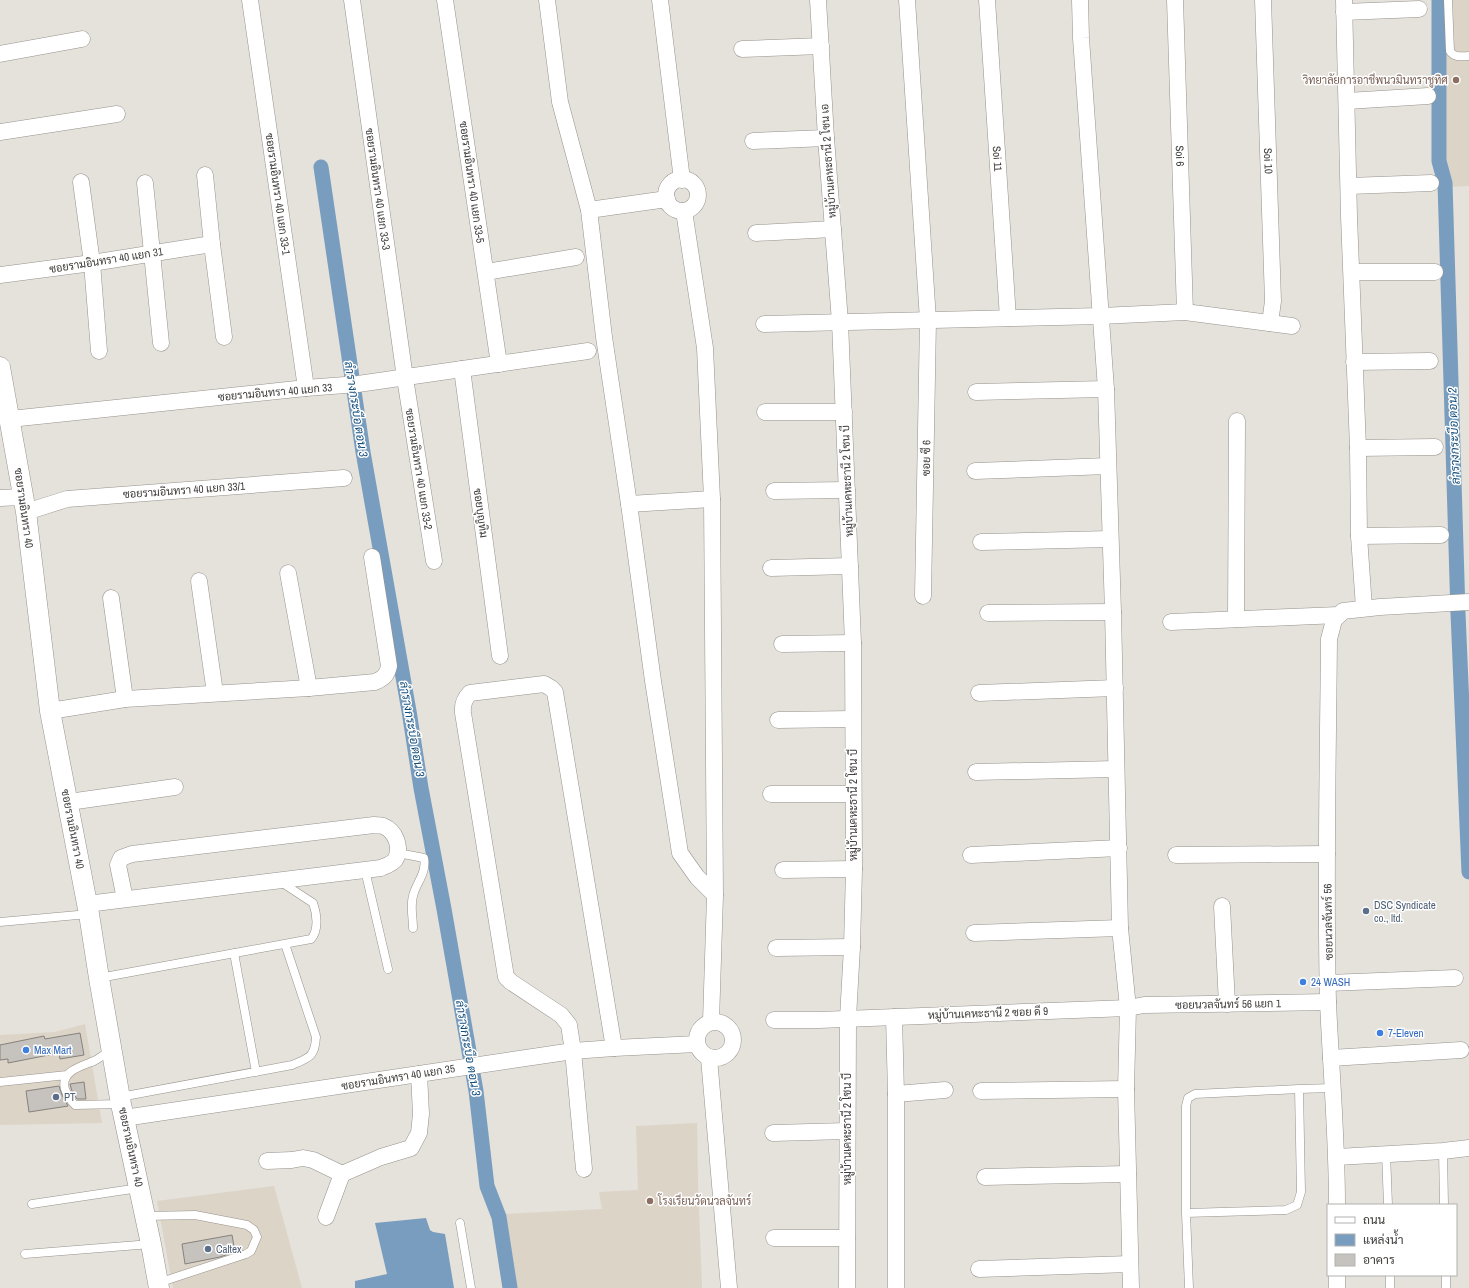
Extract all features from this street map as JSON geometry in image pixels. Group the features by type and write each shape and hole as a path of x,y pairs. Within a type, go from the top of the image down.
{"street":[{"name":"ซอยรามอินทรา 40 แยก 33-1","path":"250,0 306,388"},
{"name":"ซอยรามอินทรา 40 แยก 33-3","path":"352,0 404,378"},
{"name":"ซอยรามอินทรา 40 แยก 33-5","path":"445,0 499,364"},
{"path":"547,0 560,102 589,210 604,337 629,504 653,681 680,852 697,877 715,895"},
{"path":"660,0 682,180"},
{"name":"หมู่บ้านเคหะธานี 2 โซน เอ","path":"818,0 826,138 840,322"},
{"name":"ซอย ซี 6","path":"907,0 928,320 924,596"},
{"name":"Soi 11","path":"988,0 1008,318"},
{"path":"1080,0 1081,38 1106,389 1115,688 1120,928 1128,1008 1126,1089 1131,1288"},
{"name":"Soi 6","path":"1175,0 1185,312"},
{"name":"Soi 10","path":"1263,0 1273,301 1270,323"},
{"path":"1364,608 1359,536 1358,448 1349,216 1344,6 1420,9"},
{"path":"0,54 82,39"},
{"path":"742,49 821,46"},
{"path":"1347,100 1428,96"},
{"path":"0,132 117,114"},
{"path":"754,141 826,138"},
{"path":"205,175 224,337"},
{"path":"682,180 691,183 698,195 692,207 684,211 679,211 671,207 666,198 670,185 674,182 682,180"},
{"path":"81,182 92,263 99,351"},
{"path":"144,183 161,343"},
{"path":"1349,186 1431,183"},
{"path":"589,210 666,198"},
{"path":"684,211 705,348 712,499 715,895 711,1022"},
{"path":"756,233 833,229"},
{"name":"ซอยรามอินทรา 40 แยก 31","path":"0,275 92,263 212,244"},
{"path":"486,272 576,257"},
{"path":"1352,272 1435,272"},
{"path":"764,324 1101,316 1185,312 1292,326"},
{"name":"หมู่บ้านเคหะธานี 2 โซน บี","path":"840,322 853,643 852,719 854,868 848,1018 847,1288"},
{"name":"ซอยรามอินทรา 40 แยก 33","path":"10,419 306,388 354,385 588,351"},
{"path":"1354,362 1430,361"},
{"name":"ซอยรามอินทรา 40","path":"0,367 24,504 50,711 88,909 122,1106 151,1244 158,1285"},
{"name":"ซอยบุญทิม","path":"462,369 500,656"},
{"name":"ซอยรามอินทรา 40 แยก 33-2","path":"404,378 434,561"},
{"path":"976,392 1106,389"},
{"path":"765,412 844,412"},
{"path":"1236,619 1237,421"},
{"path":"1358,448 1435,447"},
{"path":"975,471 1108,466"},
{"name":"ซอยรามอินทรา 40 แยก 33/1","path":"0,498 24,504 67,499 344,478"},
{"path":"774,491 848,490"},
{"path":"629,504 712,499"},
{"path":"1359,536 1441,535"},
{"path":"981,542 1110,539"},
{"path":"50,711 125,699 309,688 375,682 385,676 389,666 372,557"},
{"path":"771,568 850,566"},
{"path":"288,573 309,688"},
{"path":"199,581 215,693"},
{"path":"112,598 125,699"},
{"path":"1171,622 1339,615 1343,611 1364,608 1462,602"},
{"path":"988,613 1113,612"},
{"name":"ซอยนวลจันทร์ 56","path":"1337,1204 1337,1157 1328,1002 1327,854 1329,639 1334,620 1339,615"},
{"path":"782,644 853,643"},
{"path":"584,1169 573,1051 569,1025 561,1014 511,982 506,977 462,706 466,697 470,693 544,684 552,688 555,692 614,1048"},
{"path":"978,693 1115,688"},
{"path":"778,720 852,719"},
{"path":"976,772 1116,769"},
{"path":"68,802 175,787"},
{"path":"771,794 853,794"},
{"path":"88,909 125,898 281,881 381,868 394,861 398,853 395,836 390,830 382,825 374,825 132,854 121,858 118,865 125,898"},
{"path":"971,855 1119,848"},
{"path":"1176,855 1327,854"},
{"path":"783,870 854,868"},
{"path":"1222,906 1227,1004"},
{"path":"974,933 1120,928"},
{"path":"776,948 852,947"},
{"path":"1328,983 1455,978"},
{"name":"ซอยนวลจันทร์ 56 แยก 1","path":"1128,1008 1144,1005 1328,1002"},
{"name":"หมู่บ้านเคหะธานี 2 ซอย ดี 9","path":"774,1020 1128,1008"},
{"path":"894,1017 896,1094 896,1288"},
{"path":"711,1022 724,1024 729,1028 732,1034 732,1048 728,1053 716,1059 703,1055 697,1044 698,1033 701,1028 711,1022"},
{"name":"ซอยรามอินทรา 40 แยก 35","path":"122,1106 419,1074 573,1051 697,1044"},
{"path":"1331,1058 1461,1050"},
{"path":"709,1058 729,1288"},
{"path":"326,1217 342,1174 381,1157 411,1148 419,1133 420,1126 421,1114 419,1074"},
{"path":"981,1091 1126,1089"},
{"path":"896,1094 945,1090"},
{"path":"773,1133 847,1131"},
{"path":"1337,1157 1386,1153 1443,1151 1469,1148"},
{"path":"267,1161 303,1158 313,1160 342,1174"},
{"path":"985,1177 1128,1174"},
{"path":"774,1238 847,1238"},
{"path":"980,1269 1130,1264"},
{"path":"1337,1276 1337,1288"}],"lane":[{"path":"1448,0 1450,51 1452,54 1457,56 1469,56"},
{"path":"398,853 424,858 426,866 413,894 413,928"},
{"path":"365,870 388,969"},
{"path":"99,978 311,939 315,935 316,926 313,903 281,881"},
{"path":"0,922 88,909"},
{"path":"67,1075 64,1085 71,1101 75,1105 122,1106 256,1072 292,1065 307,1059 316,1047 316,1037 285,944"},
{"path":"234,953 256,1072"},
{"path":"0,1082 67,1075 75,1069 112,1052"},
{"path":"1189,1288 1186,1213 1186,1106 1188,1098 1195,1094 1333,1088"},
{"path":"1186,1213 1286,1210 1297,1205 1301,1192 1299,1089"},
{"path":"1443,1151 1444,1204"},
{"path":"1386,1153 1388,1204"},
{"path":"32,1204 139,1188"},
{"path":"145,1216 195,1215 246,1225 254,1230 256,1237 251,1251 246,1254 158,1285"},
{"path":"460,1223 471,1288"},
{"path":"25,1254 151,1244"},
{"path":"1390,1276 1390,1288"},
{"path":"1446,1276 1446,1288"}],"shaded area":[{"name":"วิทยาลัยการอาชีพนวมินทราชูทิศ","path":"1440,0 1469,0 1469,186 1448,187 1445,161"},
{"path":"85,1024 102,1123 0,1125 0,1035 55,1032"},
{"name":"โรงเรียนวัดนวลจันทร์","path":"697,1123 702,1288 517,1288 504,1214 602,1209 599,1192 638,1190 636,1126"},
{"path":"274,1186 302,1288 173,1288 157,1201"}],"water":[{"path":"426,1218 430,1230 445,1234 454,1288 355,1288 355,1281 387,1274 375,1223"}],"building":[{"path":"80,1033 84,1055 60,1059 59,1053 8,1063 8,1059 0,1060 0,1045 44,1036 45,1039"},
{"path":"84,1082 86,1099 77,1099 70,1084"},
{"name":"PT","path":"59,1086 68,1106 29,1112 26,1091"},
{"name":"Caltex","path":"232,1235 235,1252 220,1257 185,1264 182,1244"}],"waterway":[{"name":"ลำรางกระบือ ตอน 2","path":"1439,0 1439,161 1445,183 1458,613 1469,872"},
{"name":"ลำรางกระบือ ตอน 3","path":"321,167 363,452 409,711 421,788 476,1091 487,1186 499,1217 510,1288"}],"place":[{"name":"วิทยาลัยการอาชีพนวมินทราชูทิศ","path":"1456,80"},
{"name":"DSC Syndicate co., ltd.","path":"1366,911"},
{"name":"24 WASH","path":"1303,982"},
{"name":"7-Eleven","path":"1380,1033"},
{"name":"Max Mart","path":"26,1050"},
{"name":"PT","path":"56,1097"},
{"name":"โรงเรียนวัดนวลจันทร์","path":"650,1201"},
{"name":"Caltex","path":"208,1249"}]}
